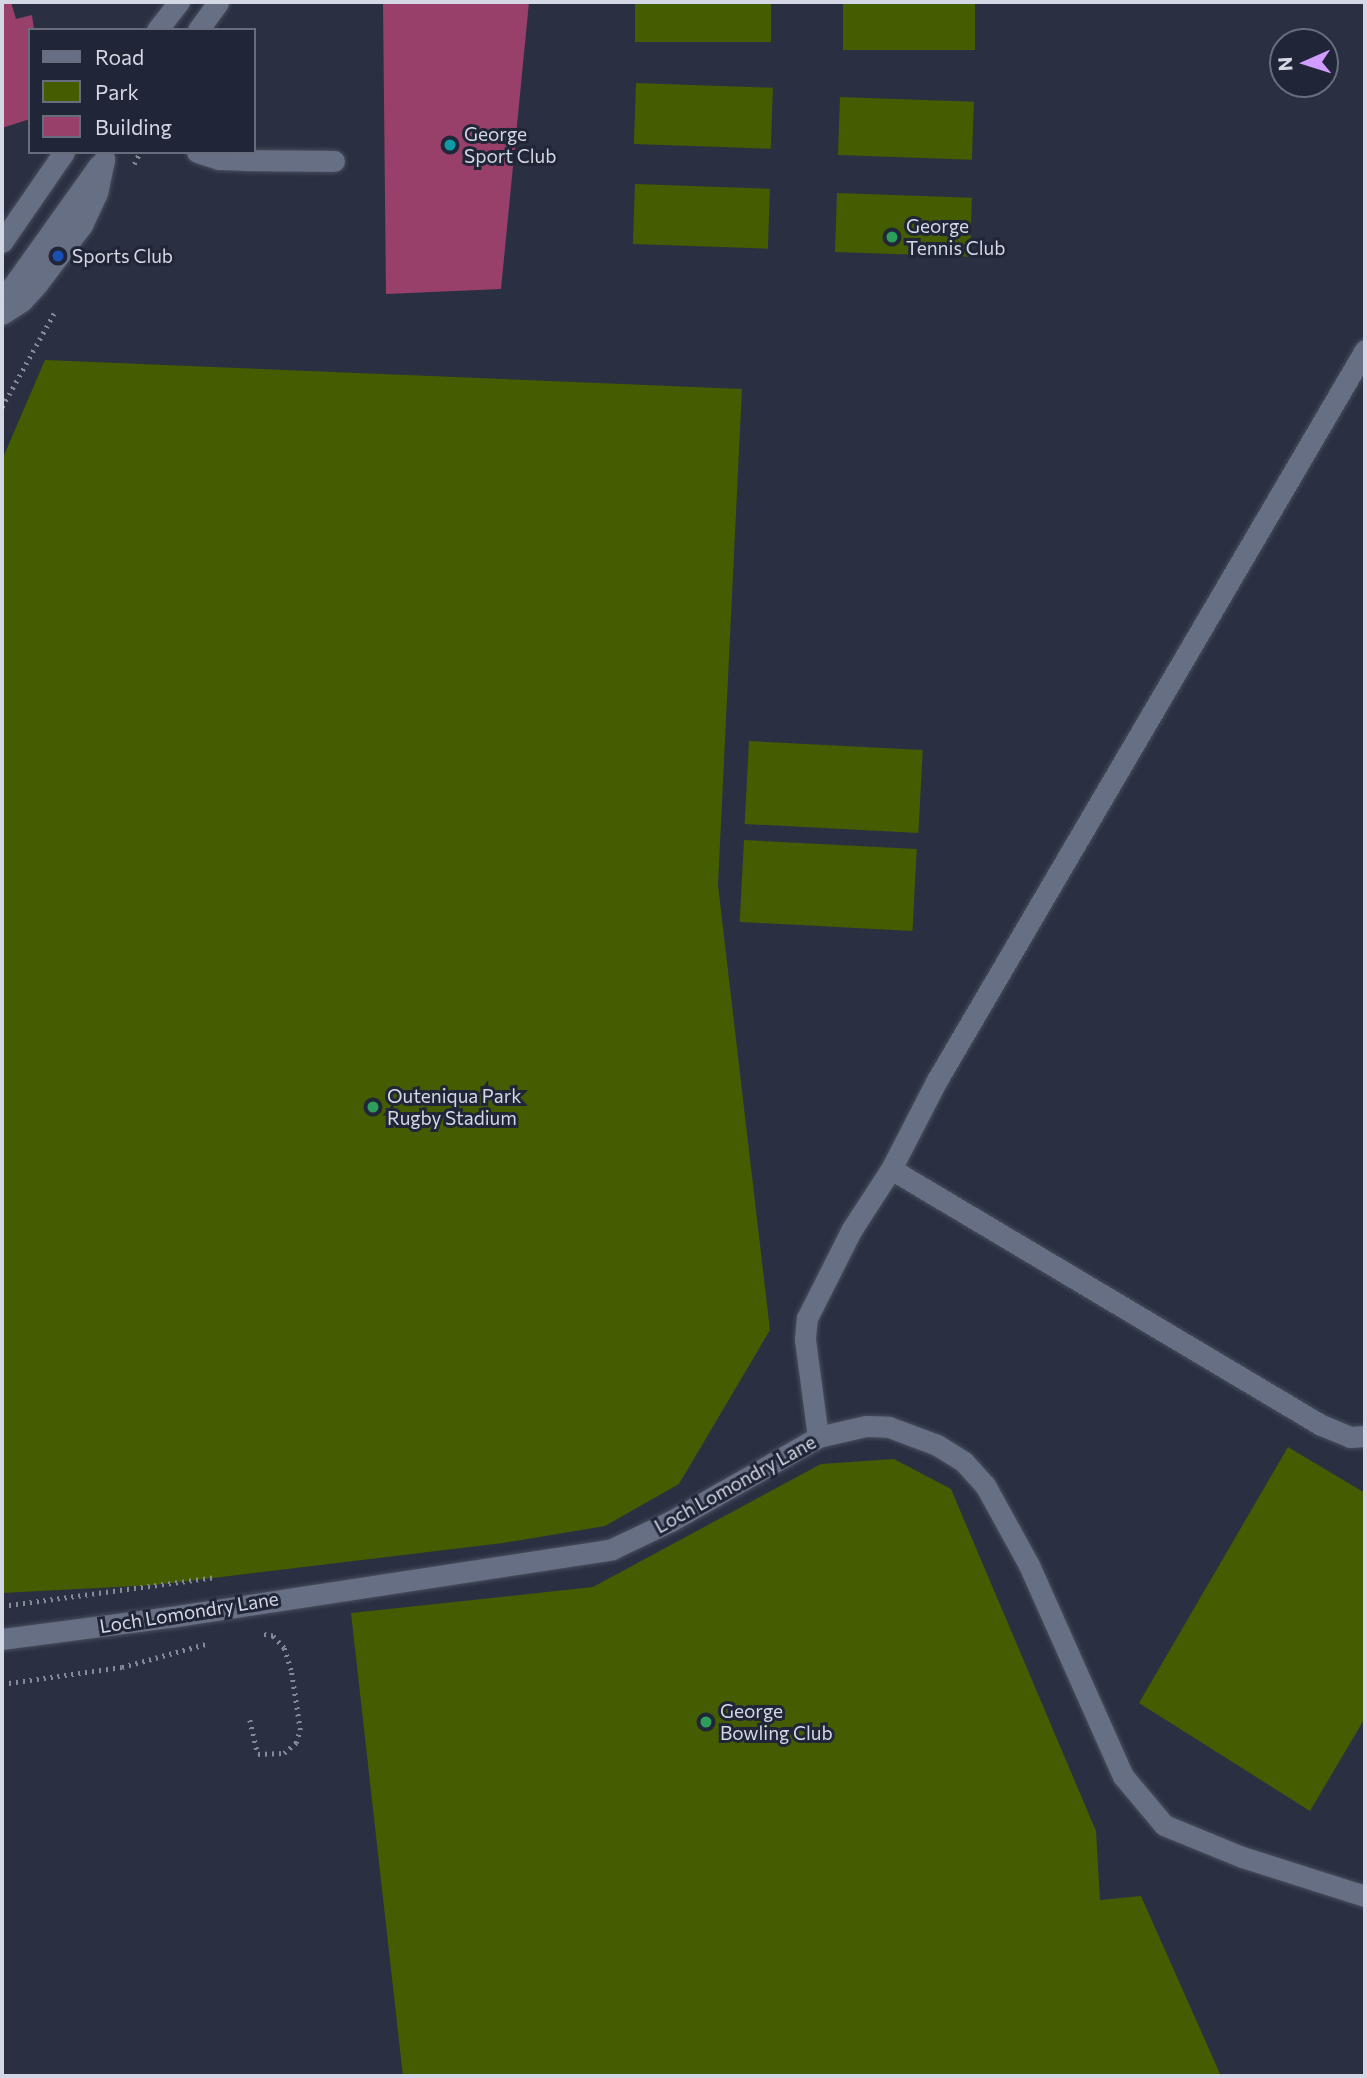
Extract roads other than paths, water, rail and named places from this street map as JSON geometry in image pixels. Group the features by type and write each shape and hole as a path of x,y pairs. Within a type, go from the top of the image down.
{"street":[{"path":"158,28 178,2"},
{"path":"199,28 218,2"},
{"path":"2,242 63,154"},
{"path":"203,154 219,159 334,161"},
{"path":"2,302 106,156"},
{"path":"2,314 12,309 30,292 82,225 97,193 106,156"},
{"path":"818,1437 806,1339 807,1318 852,1230 891,1169 937,1080 1365,350"},
{"path":"891,1169 1321,1425 1350,1437 1365,1436"},
{"name":"Loch Lomondry Lane","path":"2,1639 170,1617 612,1549 671,1521 818,1437 866,1426 889,1427 937,1445 964,1462 985,1485 1006,1519 1123,1776 1143,1804 1164,1825 1242,1857 1365,1896"}],"place":[{"name":"George Sport Club","path":"450,145"},
{"name":"George Tennis Club","path":"892,237"},
{"name":"Sports Club","path":"58,256"},
{"name":"Outeniqua Park Rugby Stadium","path":"373,1107"},
{"name":"George Bowling Club","path":"706,1722"}]}
